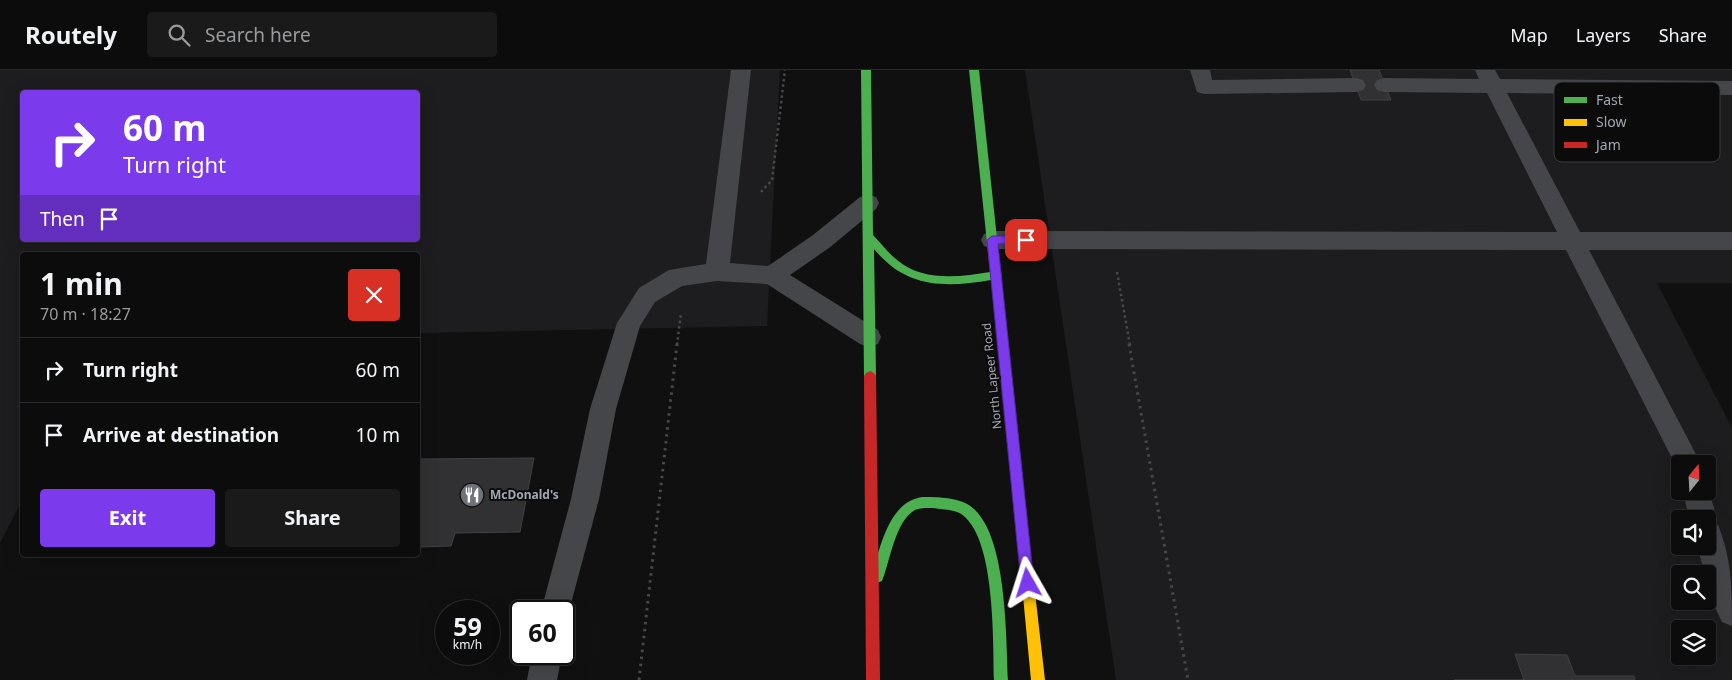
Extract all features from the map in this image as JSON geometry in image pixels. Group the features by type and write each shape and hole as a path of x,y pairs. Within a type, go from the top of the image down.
{"main road":[{"path":"866,70 872,680"},
{"name":"North Lapeer Road","path":"974,70 1038,680"},
{"path":"868,236 898,267 926,278 965,281 996,275"},
{"path":"872,591 899,520 909,507 924,502 942,503 973,515 992,556 1001,680"}],"lane":[{"path":"717,272 741,70"},
{"path":"1202,78 1356,86"},
{"path":"1384,85 1489,78 1586,82"},
{"path":"1489,78 1683,455"},
{"path":"771,275 813,250 868,203"},
{"path":"992,240 1732,241"},
{"path":"558,600 585,499 602,410 629,323 647,295 677,277 717,272 771,275 869,337"},
{"path":"1714,555 1726,600 1732,612"},
{"path":"542,680 545,665"}],"path":[{"path":"1112,241 1188,680"},
{"path":"639,680 680,316"}],"shaded area":[{"path":"0,70 780,70 767,326 420,333 420,252 20,252 20,504 0,543"},
{"path":"1025,70 1732,70 1732,283 1657,283 1732,428 1732,680 1116,680"}],"building":[{"path":"1350,70 1379,70 1391,100 1361,100"},
{"name":"McDonald's","path":"534,458 520,532 455,533 451,546 420,547 420,459"},
{"path":"1515,654 1567,655 1575,676 1634,676 1635,680 1524,680"}],"traffic: fast":[{"path":"866,70 870,376"},
{"path":"974,70 1027,575"},
{"path":"868,236 894,264 909,273 921,277 958,280 996,275"},
{"path":"877,577 894,528 899,518 911,506 922,503 943,504 958,507 970,513 980,526 987,544 992,567 998,617 1001,680"}],"traffic: slow":[{"path":"1027,575 1038,680"}],"traffic: jam":[{"path":"870,376 873,680"}],"place":[{"name":"McDonald's","path":"472,495"}],"route":[{"path":"1026,240 992,240 1028,583"}]}
